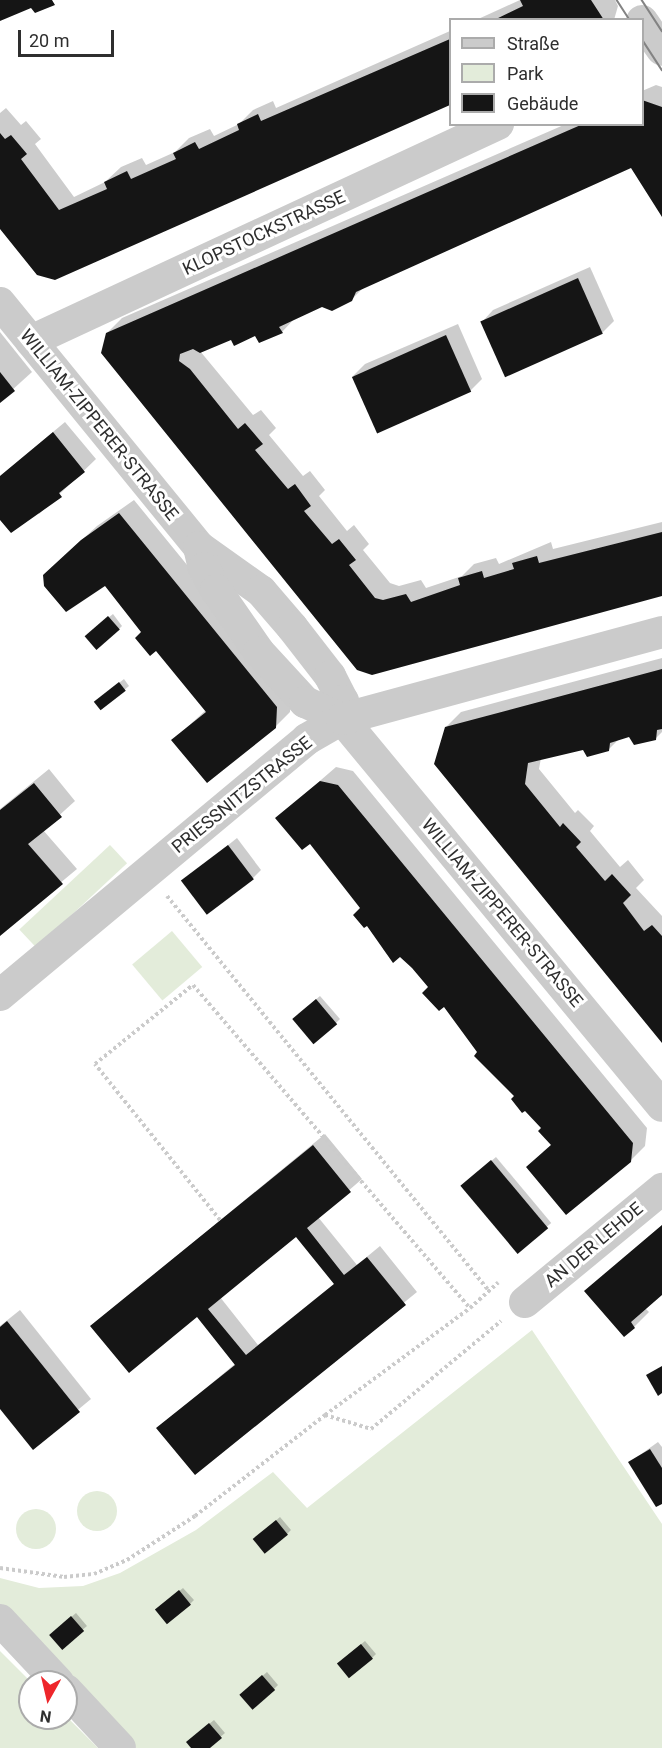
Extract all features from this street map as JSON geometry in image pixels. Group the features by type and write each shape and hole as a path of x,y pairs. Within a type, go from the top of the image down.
{"street":[{"path":"644,15 655,52"},
{"name":"KLOPSTOCKSTRASSE","path":"31,342 494,126"},
{"name":"WILLIAM-ZIPPERER-STRASSE","path":"0,303 199,547 222,560 261,591 292,627 330,676 343,701 342,719"},
{"name":"WILLIAM-ZIPPERER-STRASSE","path":"199,547 208,575 259,652 305,702 342,719 662,1106"},
{"name":"PRIESSNITZSTRASSE","path":"0,994 307,739 342,719 662,632"},
{"name":"AN DER LEHDE","path":"525,1302 662,1189"},
{"path":"0,1620 47,1670"},
{"path":"78,1703 120,1748"}],"path":[{"path":"148,873 489,1291"},
{"path":"220,1220 95,1064 193,985 470,1308"},
{"path":"0,1568 64,1577 94,1574 127,1560 195,1516 325,1415 470,1308 504,1278"},
{"path":"325,1415 371,1429 525,1302"}],"green space":[{"path":"110,845 127,863 36,948 19,930"},
{"path":"172,931 202,967 162,1000 132,964"},
{"path":"532,1330 662,1524 662,1748 136,1748 78,1689 78,1670 60,1670 0,1609 0,1578 39,1588 83,1586 120,1573 196,1530 273,1472 307,1508"},
{"path":"97,1491 111,1497 117,1511 111,1525 97,1531 83,1525 77,1511 83,1497"},
{"path":"36,1509 50,1515 56,1529 50,1543 36,1549 22,1543 16,1529 22,1515"},
{"path":"0,1651 19,1670 18,1730 78,1730 78,1728 98,1748 0,1748"}],"building":[{"path":"0,0 52,0 55,5 35,13 31,8 0,21"},
{"path":"520,0 591,0 603,18 498,18 523,6"},
{"path":"449,39 449,105 55,280 37,275 0,229 0,133 5,139 11,135 27,154 21,159 59,210 107,189 104,182 127,171 131,179 176,159 173,153 195,142 199,149 239,130 237,124 258,114 261,121"},
{"path":"644,101 662,107 662,217 631,168 356,292 352,301 332,311 322,307 279,327 283,333 259,343 255,336 234,346 231,340 200,353 193,349 180,354 179,361 190,369 238,429 245,423 263,444 255,450 288,489 295,484 311,506 304,511 332,544 339,539 356,560 349,565 375,598 383,600 406,594 411,602 460,585 458,578 482,571 484,578 514,569 512,563 537,556 539,563 662,532 662,596 372,675 357,670 101,353 106,333 578,126 644,126"},
{"path":"578,278 603,334 505,377 480,322"},
{"path":"446,335 471,392 377,434 352,377"},
{"path":"0,372 15,391 0,403"},
{"path":"53,432 85,472 59,493 62,497 11,533 0,520 0,476"},
{"path":"119,513 277,707 276,728 207,783 171,740 206,712 156,651 150,656 135,638 141,632 105,586 66,612 44,586 43,575 81,540"},
{"path":"108,616 120,630 96,650 85,636"},
{"path":"662,669 662,729 657,730 656,740 634,745 629,737 610,743 609,751 587,757 583,750 528,763 525,784 560,827 563,823 581,842 576,847 605,881 612,874 631,895 623,903 644,931 652,925 662,936 662,1043 434,764 445,727"},
{"path":"119,682 126,691 101,710 94,702"},
{"path":"320,781 338,785 633,1143 631,1162 566,1215 526,1167 551,1145 538,1131 541,1128 525,1111 522,1113 511,1099 514,1096 474,1056 477,1052 444,1007 439,1011 422,993 428,987 412,968 400,957 393,963 367,926 364,928 353,915 360,908 310,844 302,850 275,818"},
{"path":"34,783 62,817 28,844 63,884 0,936 0,810"},
{"path":"228,845 254,879 207,915 181,881"},
{"path":"316,999 337,1024 313,1044 292,1019"},
{"path":"313,1145 351,1192 307,1228 344,1275 367,1257 406,1305 195,1475 156,1428 235,1365 197,1317 129,1373 90,1326","holes":["296,1237 334,1284 246,1355 208,1309"]},
{"path":"491,1160 548,1228 518,1254 460,1186"},
{"path":"662,1225 662,1295 631,1322 635,1328 624,1337 584,1291"},
{"path":"7,1321 80,1412 33,1450 0,1409 0,1327"},
{"path":"662,1366 662,1393 658,1396 646,1375"},
{"path":"650,1449 662,1468 662,1504 656,1507 628,1462"},
{"path":"276,1520 288,1535 265,1554 253,1539"},
{"path":"179,1590 191,1605 167,1624 155,1610"},
{"path":"71,1616 84,1631 62,1650 49,1635"},
{"path":"361,1644 373,1659 349,1678 337,1664"},
{"path":"262,1675 275,1690 252,1710 239,1695"},
{"path":"209,1723 222,1738 210,1748 191,1748 186,1742"}],"tram line":[{"path":"617,0 629,18"},
{"path":"642,0 662,31"},
{"path":"644,42 662,70"}]}
